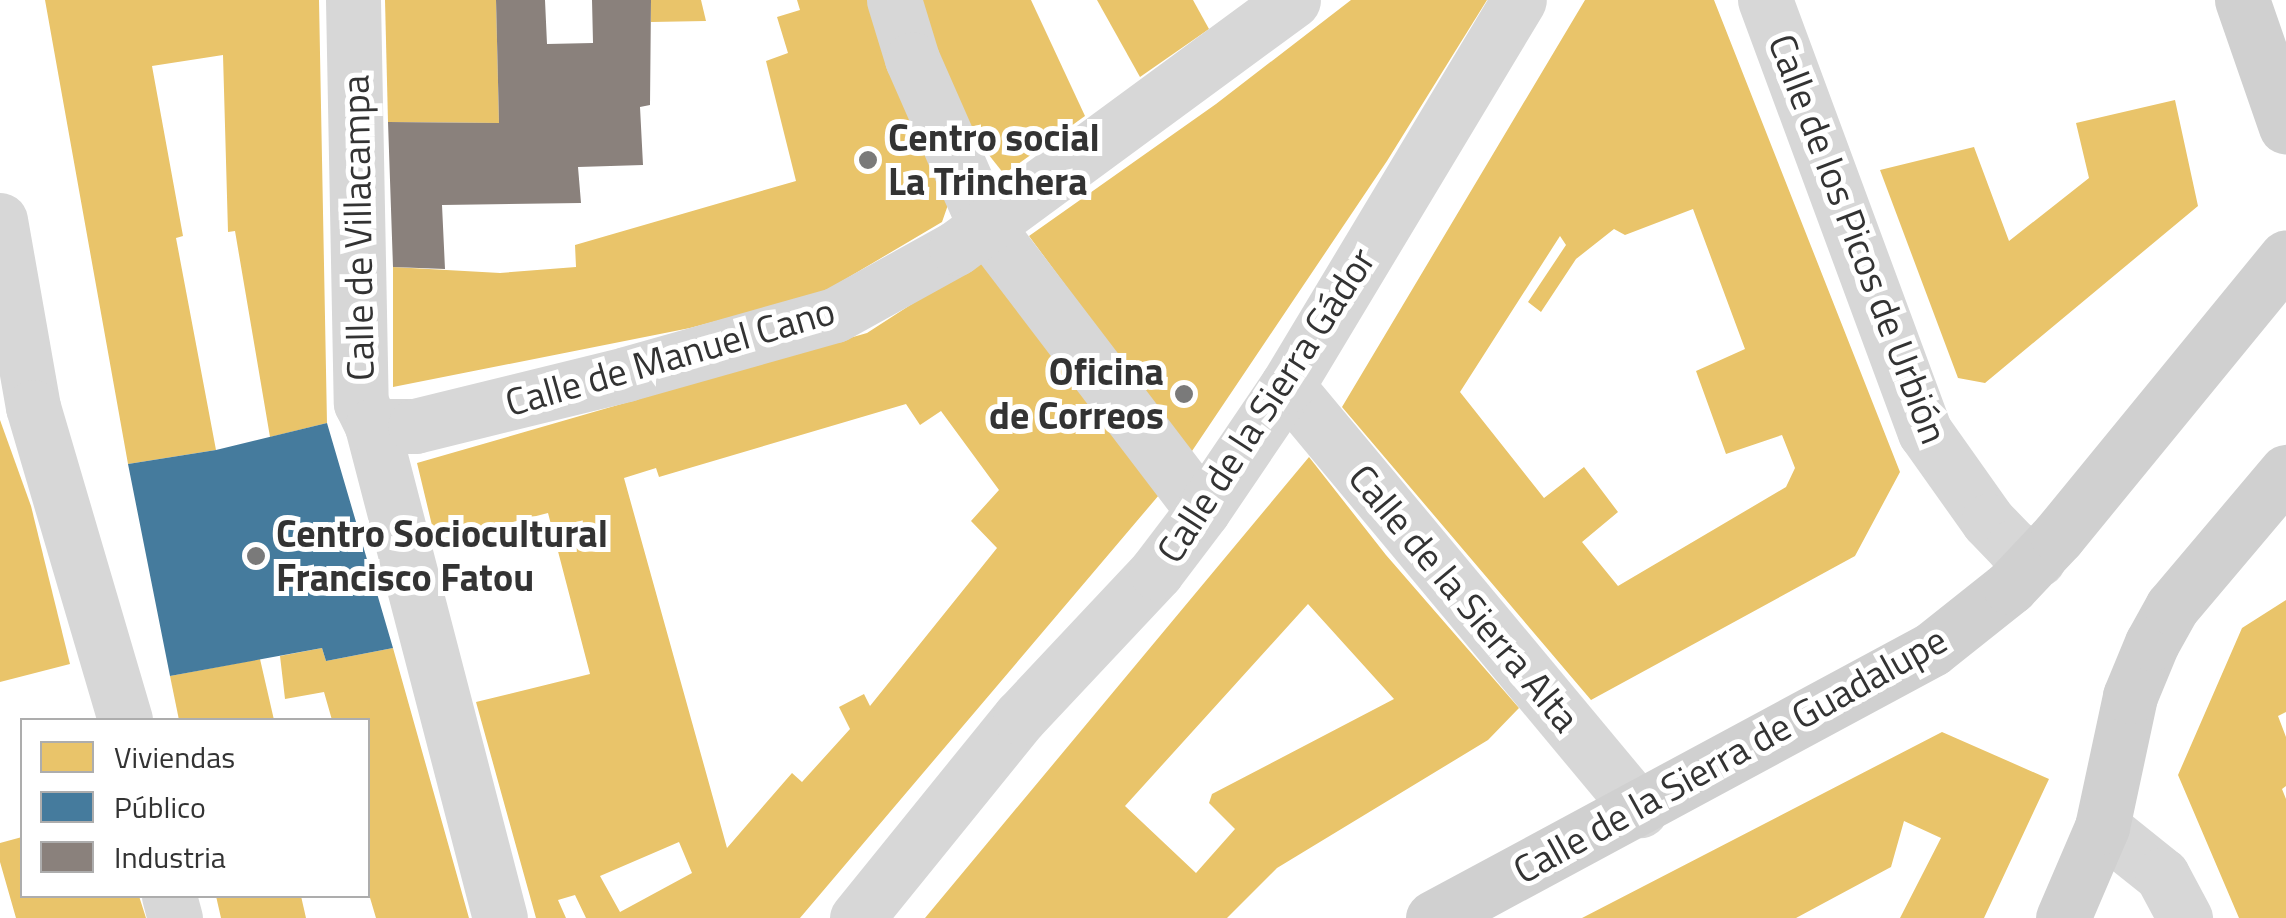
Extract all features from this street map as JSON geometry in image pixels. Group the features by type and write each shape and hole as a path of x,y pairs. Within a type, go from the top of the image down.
{"street":[{"name":"Calle de Villacampa","path":"353,0 361,404 372,426 500,918"},
{"path":"894,0 912,59 984,223 1203,510"},
{"name":"Calle de Manuel Cano","path":"372,426 415,426 626,374 835,315 956,248 984,223 1293,0"},
{"name":"Calle de la Sierra Gádor","path":"857,918 1020,718 1156,572 1203,510 1287,386 1520,0"},
{"name":"Calle de los Picos de Urbión","path":"1765,0 1925,432 1988,521 2013,547 2038,559"},
{"path":"2242,0 2286,128"},
{"path":"0,220 32,407 125,718"},
{"name":"Calle de la Sierra de Guadalupe","path":"1433,918 1932,650 2038,559 2286,256"},
{"name":"Calle de la Sierra Alta","path":"1287,386 1640,810"},
{"path":"2062,918 2102,827 2130,696 2152,643 2172,607 2286,472"},
{"path":"2102,827 2162,875 2185,918"}],"building: Viviendas":[{"path":"45,0 319,0 327,423 270,437 235,231 228,232 223,55 152,66 183,236 176,238 216,450 128,464"},
{"path":"385,0 496,0 499,123 388,122"},
{"path":"651,0 701,0 706,21 651,22"},
{"path":"797,0 879,0 949,202 942,222 822,293 690,328 393,387 393,267 500,273 576,267 575,245 796,181 766,61 788,53 777,17 800,10"},
{"path":"910,0 1031,0 1085,116 1004,174 973,135"},
{"path":"1097,0 1193,0 1209,29 1140,77"},
{"path":"1351,0 1487,0 1387,161 1190,454 1029,236 1216,104"},
{"path":"1585,0 1714,0 1900,472 1855,556 1591,700 1342,407","holes":["1693,209 1745,349 1696,371 1726,454 1782,435 1795,468 1786,487 1618,586 1582,542 1618,512 1584,467 1544,498 1460,392 1560,236 1566,245 1528,302 1541,312 1576,259 1614,229 1625,235"]},
{"path":"2175,100 2198,206 1985,383 1958,378 1880,170 1974,147 2009,241 2089,178 2076,123"},
{"path":"983,258 1159,495 800,918 586,918 575,895 558,900 566,918 536,918 476,702 590,674 548,513 436,542 417,463 867,333","holes":["906,404 920,425 941,411 999,490 971,521 997,548 870,706 864,694 839,707 850,729 802,782 792,773 727,848 624,478 656,468 659,477","679,842 692,873 620,912 600,876"]},
{"path":"0,420 31,506 70,664 0,682"},
{"path":"1309,457 1386,555 1519,708 1488,740 1277,868 1227,918 925,918","holes":["1308,604 1394,699 1212,794 1209,803 1235,829 1196,873 1125,806"]},
{"path":"2286,600 2286,712 2278,716 2286,737 2286,786 2282,789 2286,799 2286,918 2239,918 2178,775 2242,628"},
{"path":"322,648 326,661 393,648 469,918 376,918 370,898 370,718 331,718 324,692 285,699 280,656"},
{"path":"260,659 274,718 179,718 170,676"},
{"path":"1942,732 2049,779 1984,918 1900,918 1941,838 1904,821 1891,867 1796,918 1582,918"},
{"path":"20,838 20,898 140,898 146,918 16,918 0,862 0,843"},
{"path":"216,898 301,898 306,918 221,918"}],"building: Público":[{"name":"Centro Sociocultural Francisco Fatou","path":"327,423 393,648 326,661 322,648 170,676 128,464 216,450"}],"building: Industria":[{"path":"496,0 545,0 547,44 593,43 592,0 651,0 650,105 640,107 643,165 578,167 581,203 442,205 445,269 393,267 388,122 499,123"}],"place":[{"name":"Centro social La Trinchera","path":"868,160"},
{"name":"Oficina de Correos","path":"1184,394"},
{"name":"Centro Sociocultural Francisco Fatou","path":"256,556"}]}
